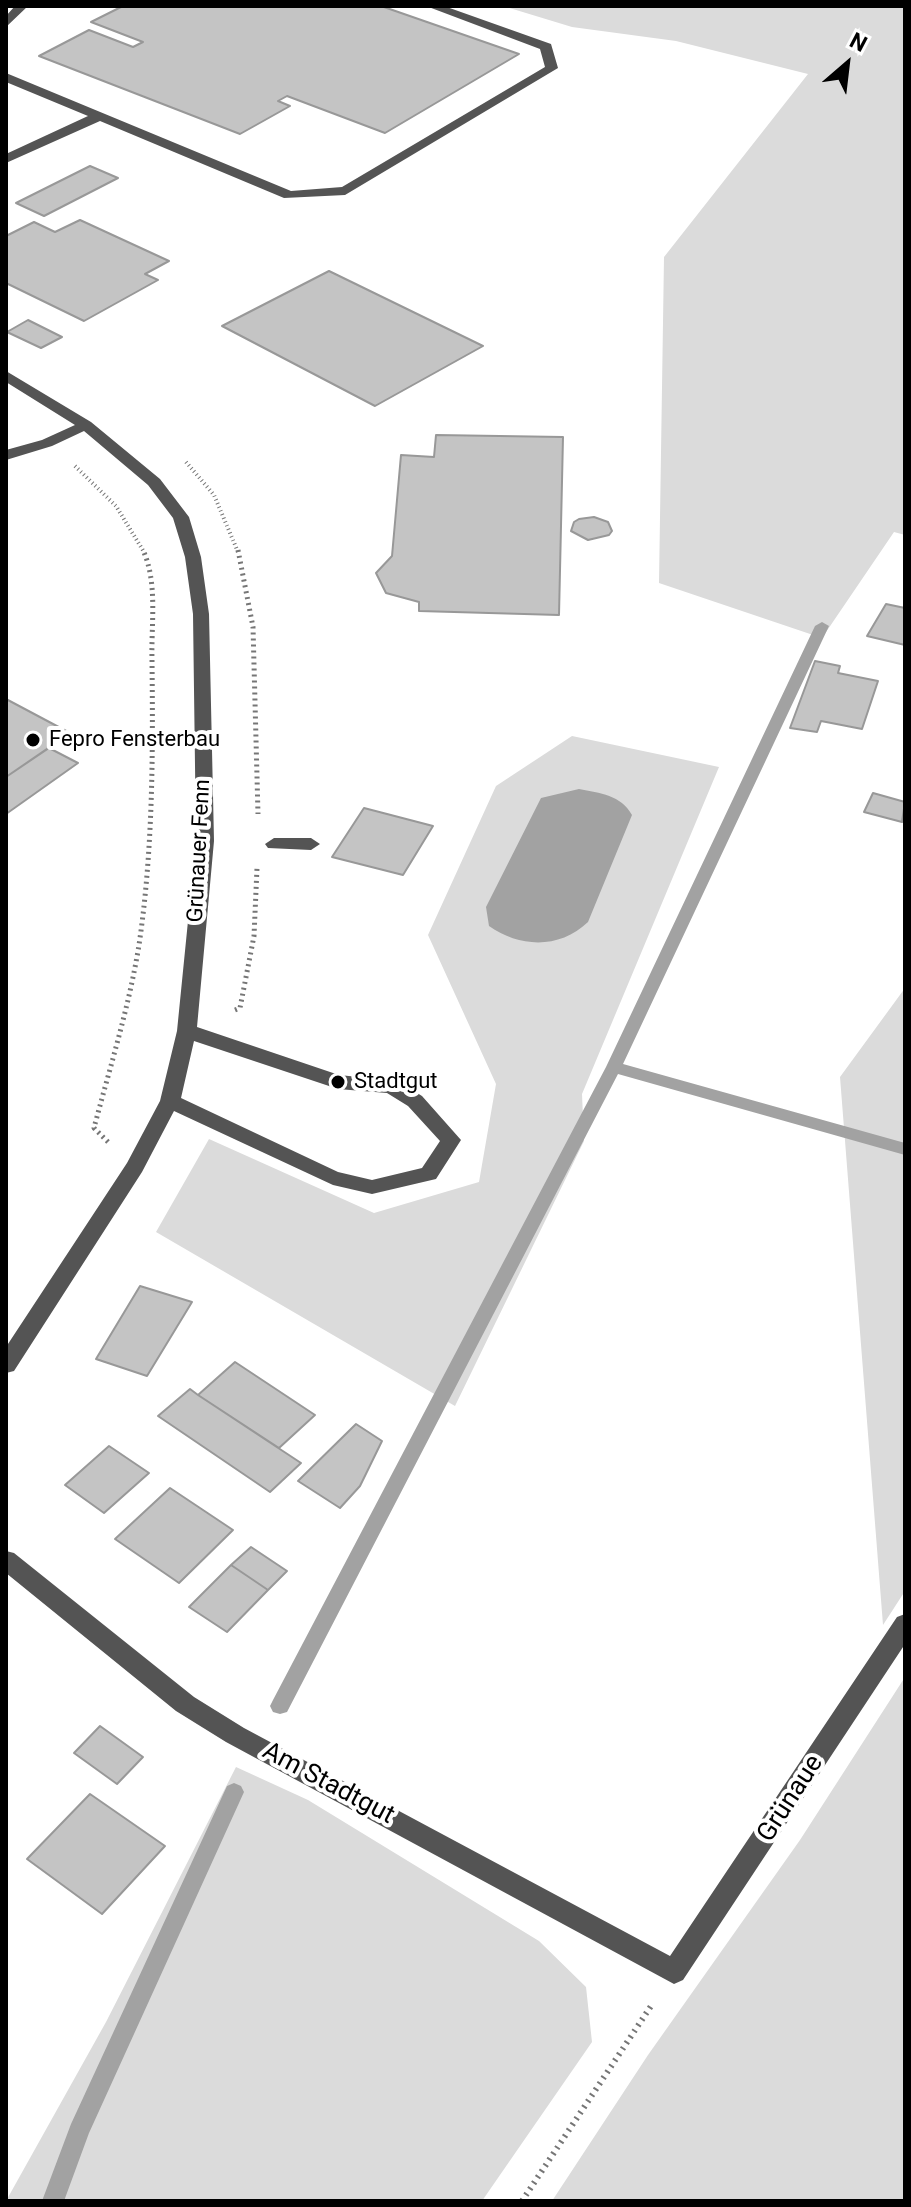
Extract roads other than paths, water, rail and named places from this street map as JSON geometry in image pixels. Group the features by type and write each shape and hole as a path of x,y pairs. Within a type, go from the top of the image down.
{"street":[{"path":"6,23 22,6"},
{"path":"6,77 289,195 345,191 552,68 546,47 432,6"},
{"path":"6,159 97,117"},
{"name":"Grünauer Fenn","path":"6,376 86,425 154,482 181,517 193,557 201,614 205,841 187,1031 170,1101 135,1167 6,1365"},
{"path":"6,455 47,443 86,425"},
{"path":"274,844 311,844"},
{"path":"170,1101 333,1178 372,1187 429,1174 451,1140 415,1101 391,1086 338,1082 187,1031"},
{"name":"Am Stadtgut","path":"6,1560 185,1704 223,1728 674,1972"},
{"name":"Grünaue","path":"674,1972 905,1624"}],"waterway":[{"path":"614,1067 822,626"},
{"path":"280,1706 614,1067"},
{"path":"614,1067 905,1149"},
{"path":"53,2201 79,2131 234,1792"}],"place":[{"name":"Fepro Fensterbau","path":"33,740"},
{"name":"Stadtgut","path":"338,1082"}]}
